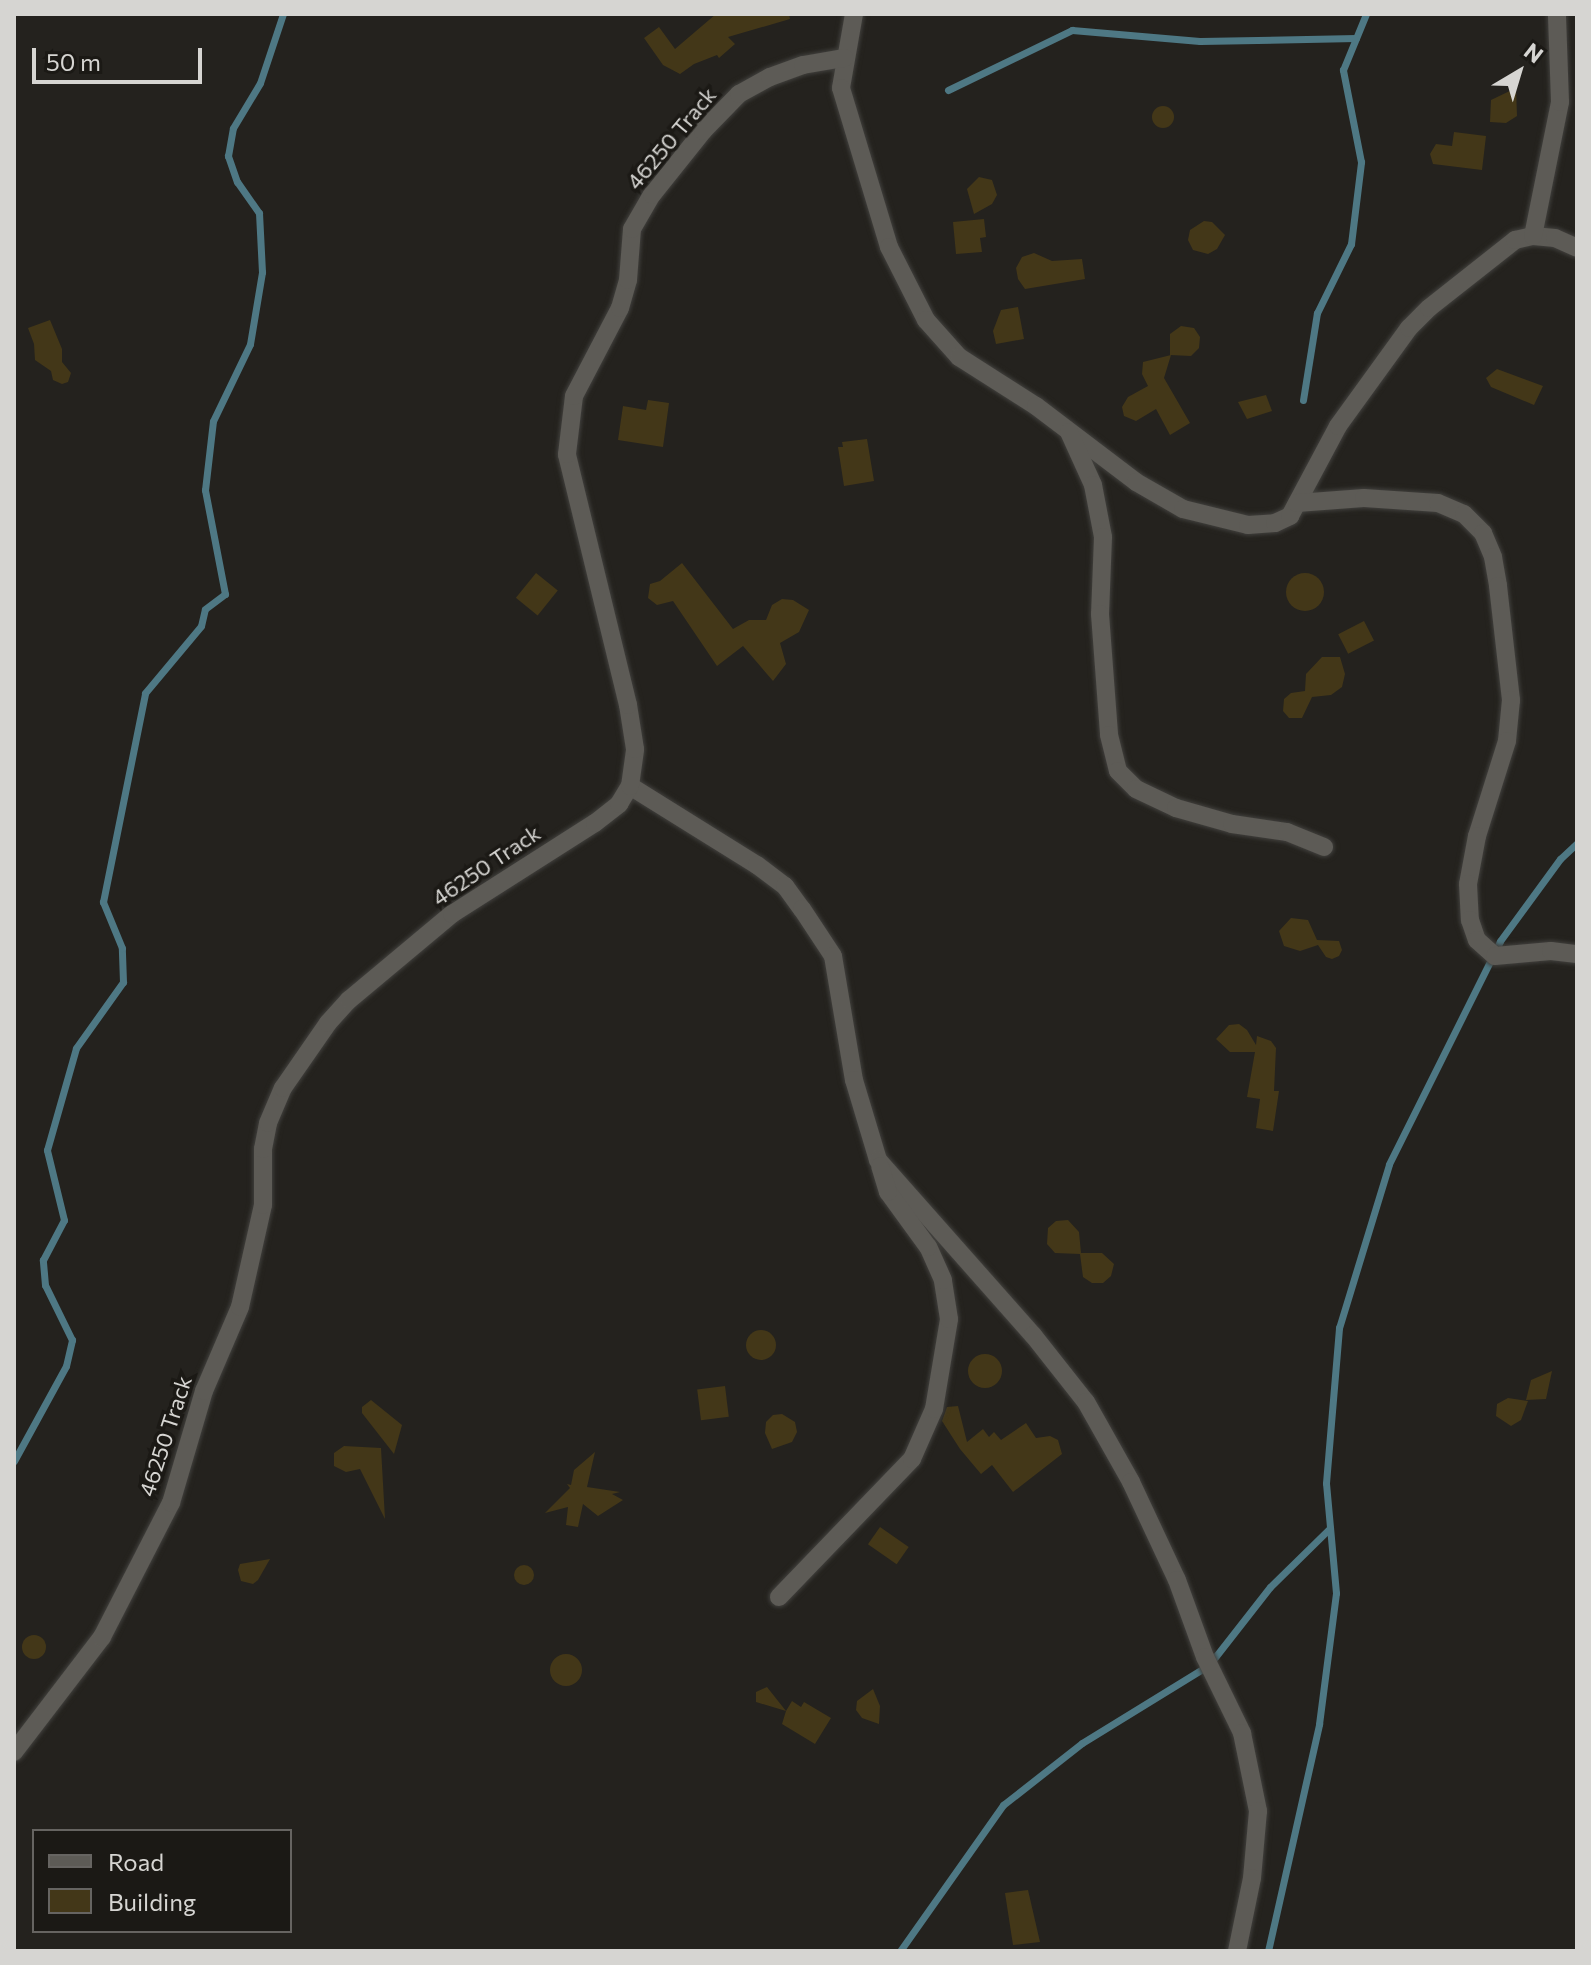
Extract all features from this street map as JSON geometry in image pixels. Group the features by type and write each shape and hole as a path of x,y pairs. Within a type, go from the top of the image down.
{"street":[{"path":"854,14 841,88 889,247 926,320 959,357 1068,429 1164,500 1214,519 1248,525 1275,523 1290,516 1338,426 1409,328 1502,247 1533,236 1555,238 1577,248"},
{"path":"1533,236 1560,102 1557,14"},
{"name":"46250 Track","path":"14,1752 102,1637 128,1580 171,1503 204,1391 240,1307 263,1205 263,1149 268,1123 283,1088 328,1023 349,1000 452,914 595,823 619,804 630,786 635,749 628,705 567,454 574,396 620,308 628,280 632,229 652,195 703,131 739,94 770,77 803,65 844,58"},
{"path":"1068,429 1093,485 1103,537 1100,614 1109,735 1118,771 1136,789 1176,808 1232,824 1287,832 1324,847"},
{"path":"1297,503 1364,498 1438,503 1464,514 1483,533 1493,557 1498,586 1511,700 1507,741 1477,836 1468,884 1470,920 1477,940 1495,956 1551,951 1577,954"},
{"path":"630,786 757,865 785,886 833,956 854,1080 888,1192 928,1247 943,1280 949,1319 934,1409 912,1459 779,1597"},
{"path":"878,1160 1033,1335 1086,1402 1131,1482 1177,1580 1205,1657 1242,1733 1258,1811 1252,1878 1237,1951"}],"building":[{"path":"716,14 789,14 790,19 728,37 735,44 719,58 717,55 694,64 680,74 663,65 644,38 659,27 675,49"},
{"path":"1516,88 1517,116 1506,123 1490,122 1491,100"},
{"path":"1163,106 1171,109 1174,117 1171,125 1163,128 1155,125 1152,117 1155,109"},
{"path":"1454,132 1486,136 1482,170 1433,164 1430,154 1436,144 1452,146"},
{"path":"979,177 992,180 997,195 992,204 974,214 967,189"},
{"path":"984,219 986,237 980,238 982,252 956,254 953,222"},
{"path":"1204,221 1212,222 1225,235 1217,249 1208,254 1193,250 1188,240 1190,230"},
{"path":"1034,253 1052,261 1082,259 1085,279 1025,289 1018,279 1016,268 1022,257"},
{"path":"1018,307 1024,339 996,344 993,331 1001,310"},
{"path":"50,320 62,349 62,362 71,373 68,382 62,384 53,380 51,371 35,360 34,344 28,328"},
{"path":"1181,326 1194,328 1200,337 1199,348 1191,356 1170,355 1170,334"},
{"path":"1171,355 1164,378 1190,423 1170,435 1156,409 1136,421 1124,416 1122,407 1128,397 1148,386 1142,374 1143,362"},
{"path":"1497,369 1543,386 1534,405 1491,387 1486,378"},
{"path":"1266,395 1272,411 1247,419 1238,402"},
{"path":"648,400 669,403 663,447 618,440 623,406 646,410"},
{"path":"867,439 874,481 844,486 838,447 843,447 842,442"},
{"path":"682,563 733,629 749,620 766,620 772,605 782,599 793,600 809,610 799,632 780,643 786,664 773,681 743,646 717,666 673,601 657,605 648,598 650,584 660,581"},
{"path":"536,573 558,591 538,615 516,598"},
{"path":"1305,573 1319,578 1324,592 1319,606 1305,611 1291,606 1286,592 1291,578"},
{"path":"1364,621 1374,641 1348,654 1338,634"},
{"path":"1322,657 1340,657 1345,674 1342,687 1331,695 1312,697 1302,718 1289,718 1283,711 1284,699 1291,693 1305,691 1306,674"},
{"path":"1291,918 1308,920 1317,940 1339,941 1342,950 1339,956 1332,959 1326,957 1318,945 1300,951 1284,946 1279,931"},
{"path":"1239,1024 1247,1030 1256,1045 1257,1036 1271,1041 1276,1048 1274,1091 1279,1091 1273,1131 1256,1128 1260,1099 1247,1097 1255,1052 1230,1052 1216,1039 1229,1025"},
{"path":"1068,1220 1079,1232 1081,1253 1102,1253 1114,1264 1111,1276 1103,1283 1092,1283 1083,1277 1080,1254 1055,1253 1047,1244 1048,1228 1056,1221"},
{"path":"761,1330 772,1334 776,1345 772,1356 761,1360 750,1356 746,1345 750,1334"},
{"path":"985,1354 997,1359 1002,1371 997,1383 985,1388 973,1383 968,1371 973,1359"},
{"path":"1552,1371 1546,1399 1526,1400 1531,1380"},
{"path":"725,1386 729,1417 701,1420 697,1389"},
{"path":"1508,1398 1528,1401 1521,1420 1511,1426 1496,1416 1497,1404"},
{"path":"371,1400 402,1425 394,1454 362,1413 362,1407"},
{"path":"958,1406 967,1442 983,1429 989,1437 994,1432 1001,1440 1026,1423 1036,1438 1050,1436 1058,1440 1062,1454 1013,1492 992,1465 981,1474 942,1421 947,1407"},
{"path":"782,1414 795,1422 797,1432 792,1442 772,1449 765,1433 766,1422 773,1415"},
{"path":"344,1446 381,1448 385,1519 360,1469 346,1472 334,1466 334,1453"},
{"path":"595,1452 587,1487 620,1492 612,1494 623,1500 598,1516 583,1504 578,1527 566,1525 568,1507 545,1513 570,1488 567,1484 571,1485 574,1470"},
{"path":"880,1527 909,1547 897,1564 868,1544"},
{"path":"270,1559 253,1584 241,1581 240,1564"},
{"path":"524,1565 531,1568 534,1575 531,1582 524,1585 517,1582 514,1575 517,1568"},
{"path":"34,1635 43,1638 46,1647 43,1656 34,1659 25,1656 22,1647 25,1638"},
{"path":"566,1654 577,1659 582,1670 577,1681 566,1686 555,1681 550,1670 555,1659"},
{"path":"767,1687 786,1711 756,1702 756,1692"},
{"path":"873,1689 880,1706 879,1724 862,1718 856,1710 857,1701"},
{"path":"792,1701 801,1707 804,1702 831,1718 815,1744 782,1724"},
{"path":"1028,1890 1040,1942 1013,1945 1005,1893"}],"waterway":[{"path":"14,1461 66,1366 72,1340 45,1285 43,1260 64,1220 47,1150 76,1048 123,982 122,948 103,902 145,693 201,626 205,609 225,594 205,490 213,421 250,344 262,272 259,213 237,182 228,156 233,128 260,83 283,14"},
{"path":"1303,400 1317,313 1351,244 1361,162 1343,70 1366,14"},
{"path":"948,90 1072,30 1200,41 1356,38"},
{"path":"1268,1951 1319,1724 1336,1593 1326,1483 1339,1328 1389,1164 1500,941 1560,859 1577,843"},
{"path":"900,1951 1003,1805 1082,1743 1209,1665 1270,1587 1330,1528"}]}
